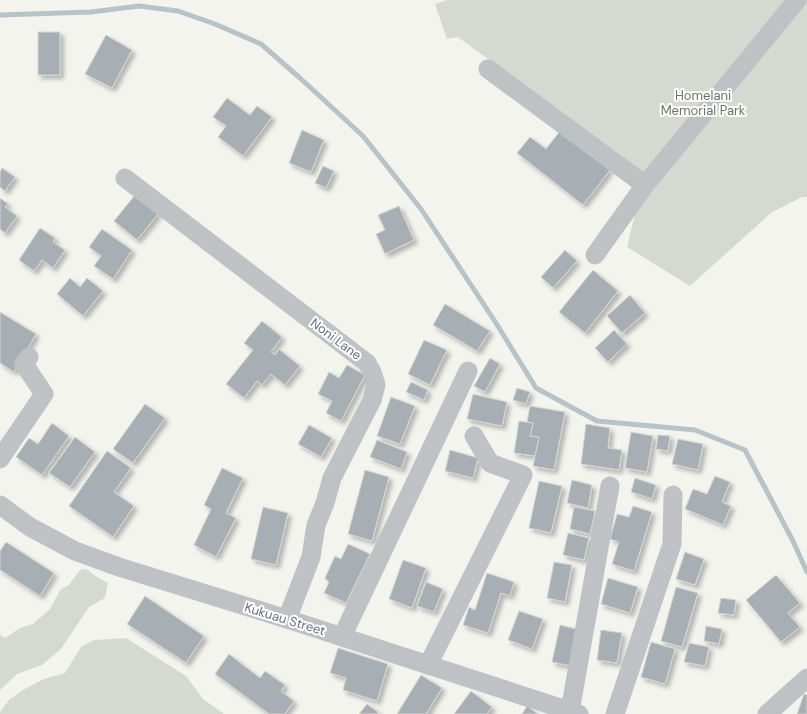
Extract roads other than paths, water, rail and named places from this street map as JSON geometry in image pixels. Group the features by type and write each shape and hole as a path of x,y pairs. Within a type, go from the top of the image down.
{"street":[{"path":"595,255 645,185 797,0"},
{"path":"488,69 645,185"},
{"name":"Noni Lane","path":"125,178 367,362 372,372 376,385 372,400 332,478 316,524 311,557 287,619"},
{"path":"0,459 44,394 24,364 29,357"},
{"path":"342,637 468,371"},
{"path":"428,665 523,474 490,463 474,436"},
{"path":"575,712 610,486"},
{"path":"615,714 672,544 673,495"},
{"name":"Kukuau Street","path":"0,505 30,527 75,551 119,567 287,619 575,712"},
{"path":"767,714 807,678"}],"waterway":[{"path":"0,15 91,12 139,6 178,11 215,24 261,44 363,136 421,209 496,323 536,388 597,421 695,430 745,450 793,541 807,572"}],"park label":[{"name":"Homelani Memorial Park","path":"703,102"}]}
